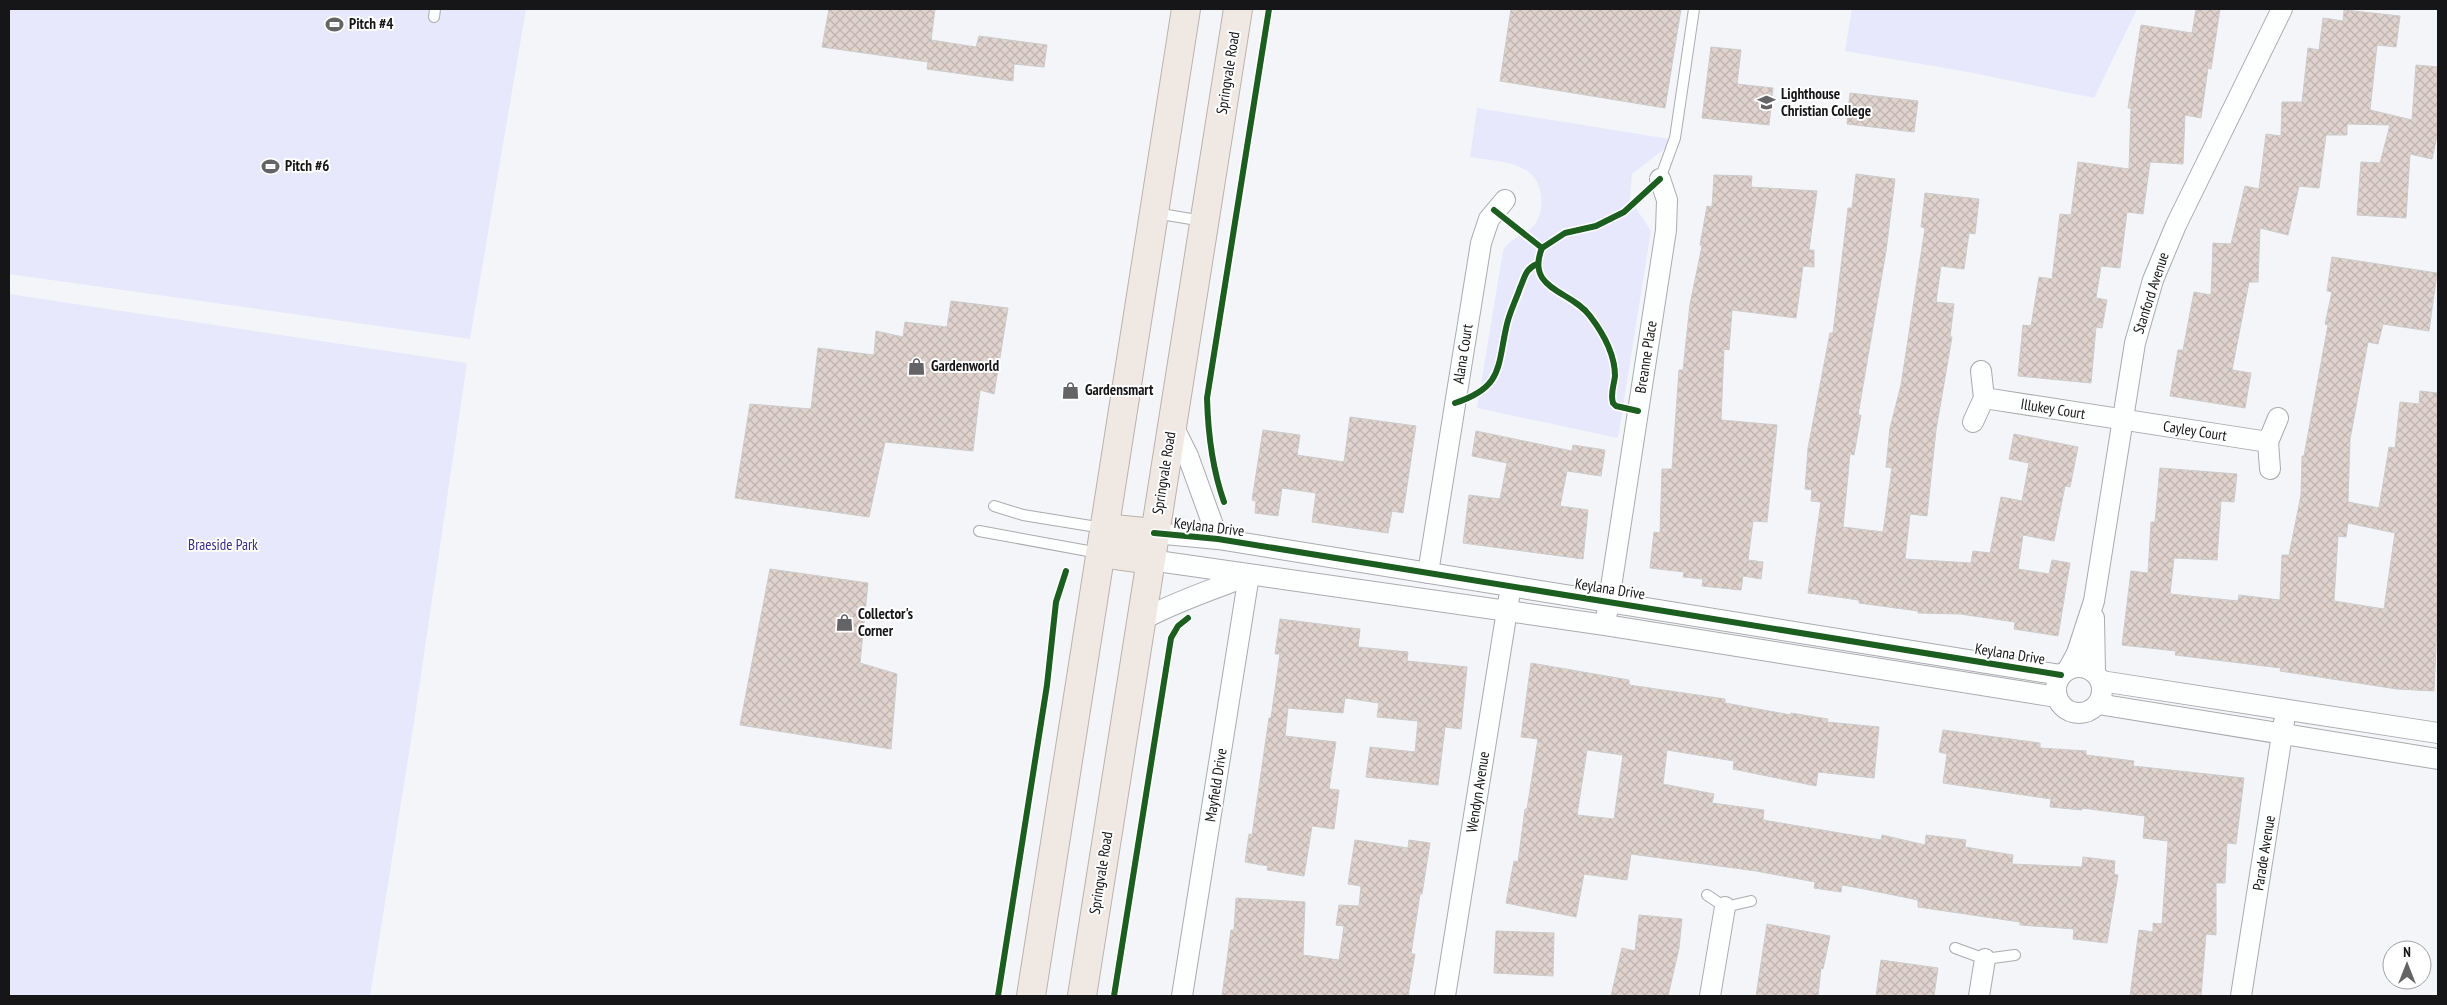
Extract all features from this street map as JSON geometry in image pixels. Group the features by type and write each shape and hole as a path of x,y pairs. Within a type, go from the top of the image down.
{"highway":[{"path":"1031,996 1186,9"},
{"name":"Springvale Road","path":"1082,996 1238,9"},
{"name":"Keylana Drive","path":"1102,541 1154,533"},
{"path":"1102,541 1150,560"}],"street":[{"name":"Stanford Avenue","path":"2065,672 2077,653 2094,601 2135,343 2153,280 2176,225 2282,9"},
{"name":"Breanne Place","path":"1605,625 1666,230 1667,200 1660,179"},
{"name":"Alana Court","path":"1428,573 1481,242 1489,219 1505,200"},
{"path":"1973,422 1984,398 1981,371"},
{"name":"Illukey Court","path":"1984,398 2122,420"},
{"path":"2270,469 2268,442 2278,418"},
{"name":"Cayley Court","path":"2122,420 2268,442"},
{"path":"1172,424 1188,456 1218,539"},
{"name":"Keylana Drive","path":"1154,533 1218,539 1510,587 2065,672"},
{"path":"1150,560 1605,625 2057,697"},
{"path":"1142,620 1182,599 1210,591 1250,575"},
{"name":"Mayfield Drive","path":"1182,996 1250,575"},
{"name":"Wendyn Avenue","path":"1445,996 1510,587"},
{"name":"Stanford Avenue","path":"2094,601 2098,677"},
{"path":"2098,677 2102,689 2098,704 2086,712 2072,712 2060,704 2055,689 2065,672 2082,667 2098,677 2438,733"},
{"path":"2098,704 2438,759"},
{"name":"Parade Avenue","path":"2241,996 2286,709"},
{"path":"1710,996 1725,907"},
{"path":"1979,996 1985,958"}],"lane":[{"path":"1660,179 1675,138 1694,9"},
{"path":"1154,213 1204,221"},
{"path":"994,506 1102,541"},
{"path":"979,531 1102,541"},
{"path":"1706,896 1725,907 1751,901"},
{"path":"1955,948 1985,958 2015,955"}],"green space":[{"name":"Pitch #6","path":"9,9 526,9 470,339 9,274"},
{"path":"1852,9 2137,9 2094,98 1968,72 1845,51"},
{"path":"1477,108 1676,140 1632,174 1630,199 1651,231 1618,438 1477,408 1503,251 1506,246 1535,224 1540,214 1541,195 1538,184 1532,175 1524,169 1503,162 1470,157"},
{"name":"Braeside Park","path":"9,294 467,363 414,722 370,996 9,996"}],"building":[{"path":"829,9 935,9 931,40 976,47 979,36 1047,45 1044,67 1014,64 1013,81 927,69 928,62 822,47"},
{"path":"1511,9 1681,9 1665,108 1500,81"},
{"path":"2196,9 2220,9 2211,69 2208,68 2201,118 2185,115 2183,164 2150,162 2143,214 2127,212 2120,268 2101,266 2096,298 2107,300 2102,328 2096,327 2091,383 2018,376 2023,325 2031,326 2039,277 2052,279 2060,214 2071,215 2078,162 2129,169 2131,108 2128,108 2141,25 2192,33"},
{"path":"2344,10 2400,16 2396,47 2377,45 2370,110 2412,120 2416,65 2438,67 2438,131 2432,159 2410,154 2406,218 2357,215 2361,162 2380,163 2390,125 2347,124 2347,135 2326,135 2319,188 2299,186 2288,235 2260,228 2258,282 2249,282 2232,370 2251,373 2245,408 2170,396 2178,350 2183,350 2194,292 2211,295 2213,243 2231,244 2245,186 2259,189 2266,134 2281,136 2282,102 2302,102 2308,48 2319,50 2323,18 2343,21"},
{"path":"1711,47 1741,50 1737,84 1773,88 1769,125 1702,118"},
{"path":"1850,93 1918,101 1914,132 1847,124"},
{"path":"1856,174 1895,179 1886,251 1858,415 1861,415 1854,455 1850,454 1843,527 1883,532 1892,468 1886,467 1890,428 1901,385 1925,228 1921,227 1925,193 1979,199 1975,234 1969,233 1964,269 1941,266 1936,302 1954,304 1950,337 1952,337 1936,430 1927,516 1910,514 1905,559 1971,563 1973,551 1990,553 2001,497 2022,501 2029,463 2009,459 2014,434 2078,447 2070,487 2065,486 2054,541 2023,535 2018,569 2049,574 2052,560 2070,563 2058,636 2014,629 2015,622 1960,614 1918,613 1918,611 1859,603 1859,600 1808,593 1821,502 1811,501 1812,490 1805,489 1808,448 1830,333 1833,333 1848,208 1852,208"},
{"path":"1714,175 1752,176 1751,187 1817,191 1809,250 1814,250 1814,267 1803,266 1796,318 1732,310 1729,350 1724,349 1721,420 1777,425 1767,522 1753,521 1748,560 1763,562 1761,579 1743,576 1741,590 1702,586 1703,579 1683,577 1684,572 1650,568 1654,532 1660,533 1662,469 1672,469 1679,370 1683,370 1690,304 1702,246 1700,245 1707,206 1712,207"},
{"path":"2332,257 2437,273 2429,331 2383,324 2378,344 2368,342 2350,439 2348,502 2379,508 2389,447 2395,448 2400,402 2419,404 2420,391 2438,393 2438,602 2434,691 2397,689 2280,671 2281,668 2175,655 2176,651 2122,645 2131,571 2148,573 2151,522 2155,522 2160,468 2237,474 2234,502 2221,501 2217,560 2174,558 2170,594 2238,601 2239,595 2280,600 2282,555 2289,555 2301,495 2302,456 2304,456 2328,325 2325,324 2332,292 2327,291","holes":["2348,523 2395,533 2384,609 2334,601 2338,536 2346,537"]},
{"path":"951,301 1008,308 994,394 980,390 973,451 885,442 869,517 735,498 750,404 811,409 818,348 874,355 876,331 903,337 905,322 947,327"},
{"path":"1350,417 1416,426 1403,513 1392,511 1388,533 1312,522 1316,493 1282,488 1278,516 1255,513 1256,501 1252,500 1263,430 1300,435 1297,455 1344,462"},
{"path":"1476,431 1572,451 1573,445 1605,450 1601,476 1567,471 1560,506 1588,510 1583,559 1463,543 1469,495 1500,499 1507,463 1472,456"},
{"path":"770,569 868,583 860,663 897,674 891,749 740,725"},
{"path":"1280,619 1360,629 1358,647 1408,652 1407,661 1467,667 1461,729 1445,727 1438,785 1366,777 1370,747 1415,752 1418,721 1377,717 1379,703 1345,698 1343,713 1288,708 1285,736 1336,742 1329,789 1339,790 1334,829 1312,826 1304,876 1267,870 1268,866 1245,862 1249,834 1252,835 1269,718 1271,718 1280,654 1275,654"},
{"path":"1531,663 1629,680 1629,685 1725,699 1725,703 1791,715 1791,713 1828,719 1827,722 1879,727 1874,778 1818,772 1816,786 1733,769 1734,761 1667,750 1663,784 1714,794 1712,803 1764,810 1763,820 1881,840 1882,835 1925,845 1926,835 1966,840 1965,847 2013,855 2012,864 2082,867 2083,857 2115,861 2114,874 2118,875 2107,943 2073,939 2074,929 2020,925 2020,922 1918,907 1918,900 1864,889 1842,885 1841,892 1814,888 1815,882 1756,871 1631,854 1627,880 1584,874 1576,917 1506,903 1514,861 1518,862 1525,809 1527,809 1538,739 1521,737","holes":["1587,750 1623,755 1614,819 1577,815"]},
{"path":"1943,730 2040,743 2040,748 2086,751 2086,755 2134,761 2133,766 2244,778 2236,844 2227,843 2225,883 2216,883 2216,935 2206,934 2201,996 2130,996 2139,930 2153,932 2153,923 2162,924 2168,841 2143,838 2145,816 2082,808 2082,810 2050,807 2051,799 1943,783 1947,754 1939,752"},
{"path":"1355,840 1408,848 1409,840 1430,843 1411,954 1415,954 1408,996 1222,996 1231,930 1234,930 1236,898 1305,902 1303,955 1339,960 1344,926 1336,925 1339,905 1359,906 1361,886 1348,884"},
{"path":"1639,915 1682,919 1679,948 1668,996 1611,996 1622,948 1635,951"},
{"path":"1767,924 1830,936 1823,969 1821,968 1818,996 1756,996"},
{"path":"1496,931 1554,933 1553,976 1494,973"},
{"path":"1881,960 1938,968 1934,996 1876,996"}],"cycle path":[{"path":"1224,502 1211,451 1207,398 1269,9"},
{"path":"1542,248 1565,233 1596,226 1624,212 1660,179"},
{"path":"1494,210 1542,248 1538,262 1540,273 1545,281 1552,288 1582,307 1595,323 1611,352 1615,376 1612,389 1613,403 1616,406 1638,411"},
{"path":"1455,403 1471,397 1482,390 1496,373 1511,310 1526,274 1530,268 1537,264"},
{"path":"1154,533 1218,539 2061,675"},
{"path":"998,996 1047,685 1056,602 1066,571"},
{"path":"1114,996 1171,638 1178,626 1188,618"}],"place":[{"name":"Pitch #4","path":"335,24"},
{"name":"Lighthouse Christian College","path":"1767,103"},
{"name":"Pitch #6","path":"271,166"},
{"name":"Gardenworld","path":"917,366"},
{"name":"Gardensmart","path":"1071,390"},
{"name":"Collector's Corner","path":"844,623"}]}
